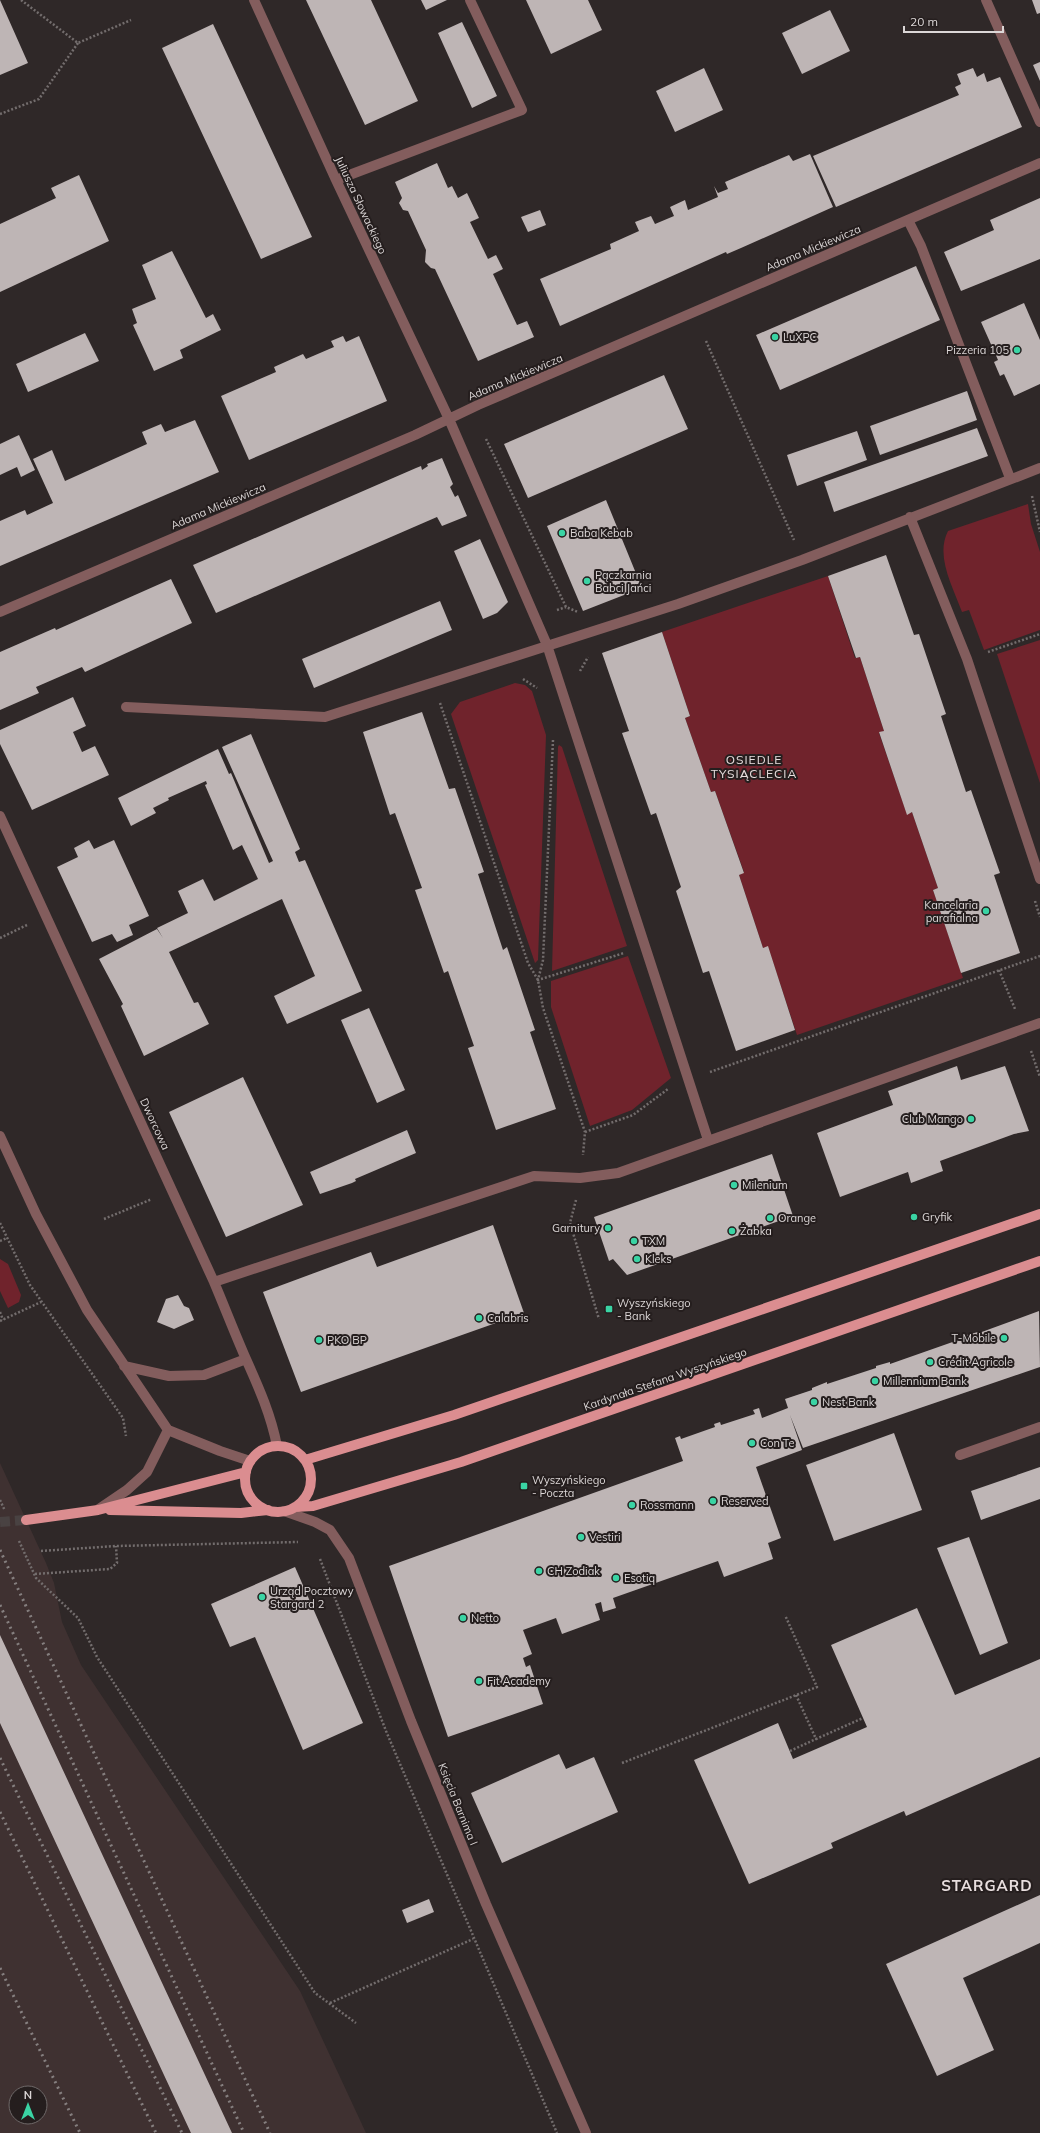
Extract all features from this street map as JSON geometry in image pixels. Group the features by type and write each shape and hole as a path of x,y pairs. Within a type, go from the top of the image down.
{"main road":[{"path":"305,1460 469,1410 1040,1214"},
{"name":"Kardynała Stefana Wyszyńskiego","path":"294,1507 313,1506 461,1462 1040,1261"},
{"path":"98,1510 241,1513 269,1510 284,1511 294,1507 303,1500 309,1491 311,1480 310,1470 305,1460 293,1449 278,1446 267,1448 257,1453 250,1461 246,1472 245,1482 248,1492 254,1501 263,1508 269,1510"},
{"path":"26,1520 98,1510 246,1472"}],"street":[{"name":"Juliusza Słowackiego","path":"254,0 336,180 450,419 547,645 708,1140"},
{"path":"336,180 522,110 470,0"},
{"path":"986,0 1040,122"},
{"name":"Adama Mickiewicza","path":"0,612 408,438 1040,163"},
{"path":"908,220 921,246 1010,478"},
{"path":"126,707 325,717 678,604 802,560 1010,478 1040,468"},
{"path":"910,517 967,659 1040,879"},
{"name":"Dworcowa","path":"0,816 214,1282 246,1359 260,1388 272,1422 278,1446"},
{"path":"214,1282 534,1176 580,1178 618,1173 1040,1023"},
{"path":"0,1136 36,1214 87,1310 168,1430 220,1451 250,1461"},
{"path":"124,1366 169,1376 204,1375 246,1359"},
{"path":"960,1455 1040,1427"},
{"path":"98,1510 127,1490 148,1472 168,1430"},
{"name":"Księcia Barnima I","path":"284,1511 315,1522 330,1530 349,1558 411,1721 486,1904 586,2133"}],"path":[{"path":"21,0 78,43"},
{"path":"0,114 38,99 78,43 131,20"},
{"path":"706,341 802,560"},
{"path":"486,439 566,607 584,614"},
{"path":"1010,478 1033,496 1040,532"},
{"path":"787,544 794,541"},
{"path":"967,659 1040,634"},
{"path":"580,672 590,654"},
{"path":"520,679 525,679 538,689"},
{"path":"433,682 528,963 538,980 543,1008 585,1132 580,1178 570,1223 598,1319"},
{"path":"538,980 543,960 553,734"},
{"path":"1032,894 1040,917"},
{"path":"0,938 29,924"},
{"path":"538,980 645,946"},
{"path":"585,1132 633,1115 672,1086 1040,956"},
{"path":"104,1219 155,1198"},
{"path":"0,1223 30,1285 123,1418 126,1436"},
{"path":"0,1241 7,1238"},
{"path":"0,1321 42,1302"},
{"path":"0,1312 3,1320"},
{"path":"0,1500 6,1514"},
{"path":"16,1534 35,1574 78,1618 97,1657 315,1993 356,2023"},
{"path":"41,1551 116,1546 297,1541 303,1544"},
{"path":"35,1574 110,1569 117,1563 116,1546"},
{"path":"318,1554 323,1566"},
{"path":"622,1763 817,1687 785,1615"},
{"path":"796,1695 816,1739"},
{"path":"790,1751 863,1718"},
{"path":"329,2004 473,1939"}],"shaded area":[{"path":"1028,504 1031,524 1040,552 1040,630 984,650 969,610 962,612 950,582 944,561 944,541 948,531"},
{"path":"828,576 855,658 860,657 884,731 879,733 907,814 912,812 938,888 933,890 963,978 797,1035 768,947 763,948 739,875 744,872 715,791 711,792 685,718 690,716 662,632"},
{"path":"1040,640 1040,783 997,654"},
{"path":"515,683 525,685 532,691 546,735 538,960 535,963 451,714 460,702"},
{"path":"559,745 562,747 627,946 552,971 558,747"},
{"path":"628,956 671,1078 632,1110 590,1126 551,1007 551,981"},
{"path":"0,1259 8,1264 21,1295 19,1302 8,1308 0,1291"},
{"path":"0,1463 46,1563 54,1583 62,1622 81,1665 300,1991 366,2133 0,2133"}],"building":[{"path":"0,0 28,63 0,75"},
{"path":"306,0 371,0 418,101 365,125"},
{"path":"421,0 447,0 426,10"},
{"path":"526,0 588,0 602,30 551,54"},
{"path":"1032,0 1040,0 1040,13 1037,14"},
{"path":"830,10 850,51 802,74 782,33"},
{"path":"462,22 497,96 472,108 438,33"},
{"path":"213,24 312,237 261,259 162,48"},
{"path":"1040,62 1040,81 1033,65"},
{"path":"704,68 723,110 675,132 656,91"},
{"path":"973,68 977,77 984,73 987,82 1000,77 1022,127 836,207 813,156 959,95 955,87 961,84 957,74"},
{"path":"810,154 833,207 727,254 726,252 560,326 540,279 611,249 610,244 639,231 635,222 651,216 655,224 674,216 670,207 685,200 688,210 718,197 714,186 718,193 728,189 725,182 789,155 793,161"},
{"path":"437,163 448,188 452,186 458,198 467,193 479,218 470,222 488,259 496,255 503,269 493,274 517,325 527,321 534,337 478,361 435,269 431,268 425,262 426,250 408,211 403,210 399,203 402,198 395,182"},
{"path":"79,175 109,241 0,292 0,224 56,198 51,188"},
{"path":"1040,198 1040,259 961,291 944,252 994,230 990,220"},
{"path":"540,210 546,225 528,232 521,217"},
{"path":"172,251 206,318 213,314 221,330 180,350 183,358 154,371 133,325 137,323 132,309 156,299 142,265"},
{"path":"916,266 940,320 780,390 756,335"},
{"name":"Pizzeria 105","path":"1024,303 1040,340 1040,384 1014,396 1004,374 1000,376 994,362 998,360 981,322"},
{"path":"85,333 99,361 28,392 16,364"},
{"path":"343,336 346,342 359,336 387,401 249,460 221,396 276,372 274,367 303,354 306,359 334,347 331,341"},
{"path":"664,375 688,429 528,498 504,444"},
{"path":"967,391 977,420 880,455 870,426"},
{"path":"195,420 219,472 0,566 0,521 25,510 27,515 53,503 33,459 52,450 65,481 147,444 142,432 161,424 165,432"},
{"path":"977,428 988,456 834,512 824,482"},
{"path":"857,431 867,460 797,486 787,455"},
{"path":"19,435 35,470 21,477 17,467 0,475 0,444"},
{"path":"442,458 453,484 450,487 455,497 458,495 467,516 442,526 437,517 216,613 193,565 416,468 421,466 422,470 428,466 427,464"},
{"path":"606,500 642,588 583,611 547,526"},
{"path":"480,539 508,602 497,613 483,619 454,551"},
{"path":"886,555 914,635 919,634 946,714 941,716 966,792 971,790 1000,873 994,875 1020,953 961,973 933,890 938,888 912,812 907,815 879,732 884,731 860,657 856,658 828,576"},
{"path":"171,579 192,623 85,672 82,667 36,687 39,693 0,710 0,652 55,628 56,630"},
{"path":"440,601 452,630 314,688 302,659"},
{"path":"662,632 690,716 685,718 711,792 715,791 744,873 739,875 763,948 768,946 795,1030 736,1051 709,971 703,973 676,891 681,887 656,813 651,815 622,733 629,731 602,653"},
{"path":"73,697 86,726 73,732 82,752 95,746 109,775 32,810 0,744 0,730"},
{"path":"422,712 449,789 455,788 484,872 478,874 503,950 507,947 535,1030 530,1032 556,1109 496,1130 468,1048 474,1046 448,971 444,973 415,890 422,888 395,813 390,815 363,732"},
{"path":"251,734 300,849 295,852 299,862 305,860 362,991 287,1024 274,996 315,976 282,899 169,952 194,1003 198,1002 209,1024 144,1056 121,1006 123,1004 99,959 157,929 163,938 157,928 188,913 178,891 203,879 214,901 258,879 242,845 233,850 205,785 207,784 206,781 168,798 169,800 153,808 156,813 131,826 118,798 218,749 229,774 231,773 269,863 273,861 222,747"},
{"path":"89,840 94,849 114,840 149,916 129,925 133,935 117,942 112,934 92,942 57,867 78,857 74,848"},
{"path":"369,1008 405,1090 377,1103 341,1020"},
{"path":"957,1066 961,1080 1005,1066 1029,1131 1014,1134 940,1161 943,1171 911,1183 908,1172 840,1197 817,1133 893,1105 888,1091"},
{"path":"243,1077 303,1205 226,1237 169,1112"},
{"path":"407,1130 416,1153 355,1179 356,1181 352,1183 320,1194 310,1172"},
{"name":"Milenium","path":"772,1154 793,1216 627,1275 613,1259 609,1261 594,1217"},
{"path":"493,1225 524,1313 301,1392 263,1292 371,1252 377,1267"},
{"path":"178,1295 184,1306 189,1308 194,1320 174,1329 157,1322 166,1299"},
{"name":"CH Zodiak","path":"1039,1311 1040,1367 803,1448 790,1415 802,1450 756,1467 781,1538 768,1543 773,1559 724,1577 718,1561 613,1598 616,1608 603,1612 601,1602 595,1604 600,1620 562,1634 556,1618 523,1630 532,1654 523,1658 526,1667 530,1665 543,1704 448,1737 389,1566 683,1461 675,1438 680,1436 681,1439 715,1427 714,1424 720,1422 721,1425 755,1414 753,1410 759,1408 762,1418 788,1408 785,1399 812,1390 812,1388 827,1382 827,1384 890,1362 890,1364 964,1338 963,1336 979,1333"},
{"path":"894,1433 922,1510 834,1541 806,1465"},
{"path":"1040,1467 1040,1499 981,1520 971,1491"},
{"path":"969,1537 1008,1643 980,1655 937,1548"},
{"path":"295,1567 363,1723 303,1750 255,1637 230,1647 211,1604"},
{"path":"917,1608 955,1695 1040,1659 1040,1757 906,1816 904,1811 831,1843 833,1848 749,1884 694,1760 778,1723 793,1759 867,1727 831,1645"},
{"path":"0,1635 232,2133 191,2133 0,1723"},
{"path":"559,1754 566,1769 594,1757 618,1812 502,1863 471,1793"},
{"path":"1040,1895 1040,1943 963,1978 994,2050 937,2076 886,1964"},
{"path":"429,1899 434,1912 407,1923 402,1910"}],"tunnel":[{"path":"0,1522 26,1520"}],"railway":[{"path":"0,1550 270,2133"},
{"path":"0,1605 244,2133"},
{"path":"0,1758 182,2133"},
{"path":"0,1812 156,2133"},
{"path":"0,1968 80,2133"}],"place":[{"name":"LuXPC","path":"775,337"},
{"name":"Pizzeria 105","path":"1017,350"},
{"name":"Baba Kebab","path":"562,533"},
{"name":"Pączkarnia Babci Jańci","path":"587,581"},
{"name":"Kancelaria parafialna","path":"986,911"},
{"name":"Club Mango","path":"971,1119"},
{"name":"Milenium","path":"734,1185"},
{"name":"Gryfik","path":"914,1217"},
{"name":"Orange","path":"770,1218"},
{"name":"Garnitury","path":"608,1228"},
{"name":"Żabka","path":"732,1231"},
{"name":"TXM","path":"634,1241"},
{"name":"Kleks","path":"637,1259"},
{"name":"Wyszyńskiego - Bank","path":"609,1309"},
{"name":"Calabris","path":"479,1318"},
{"name":"T-Mobile","path":"1004,1338"},
{"name":"PKO BP","path":"319,1340"},
{"name":"Crédit Agricole","path":"930,1362"},
{"name":"Millennium Bank","path":"875,1381"},
{"name":"Nest Bank","path":"814,1402"},
{"name":"Con Te","path":"752,1443"},
{"name":"Wyszyńskiego - Poczta","path":"524,1486"},
{"name":"Reserved","path":"713,1501"},
{"name":"Rossmann","path":"632,1505"},
{"name":"Vestiri","path":"581,1537"},
{"name":"CH Zodiak","path":"539,1571"},
{"name":"Esotiq","path":"616,1578"},
{"name":"Urząd Pocztowy Stargard 2","path":"262,1597"},
{"name":"Netto","path":"463,1618"},
{"name":"Fit Academy","path":"479,1681"}],"district":[{"name":"OSIEDLE TYSIĄCLECIA","path":"754,766"},
{"name":"STARGARD","path":"987,1885"}]}
